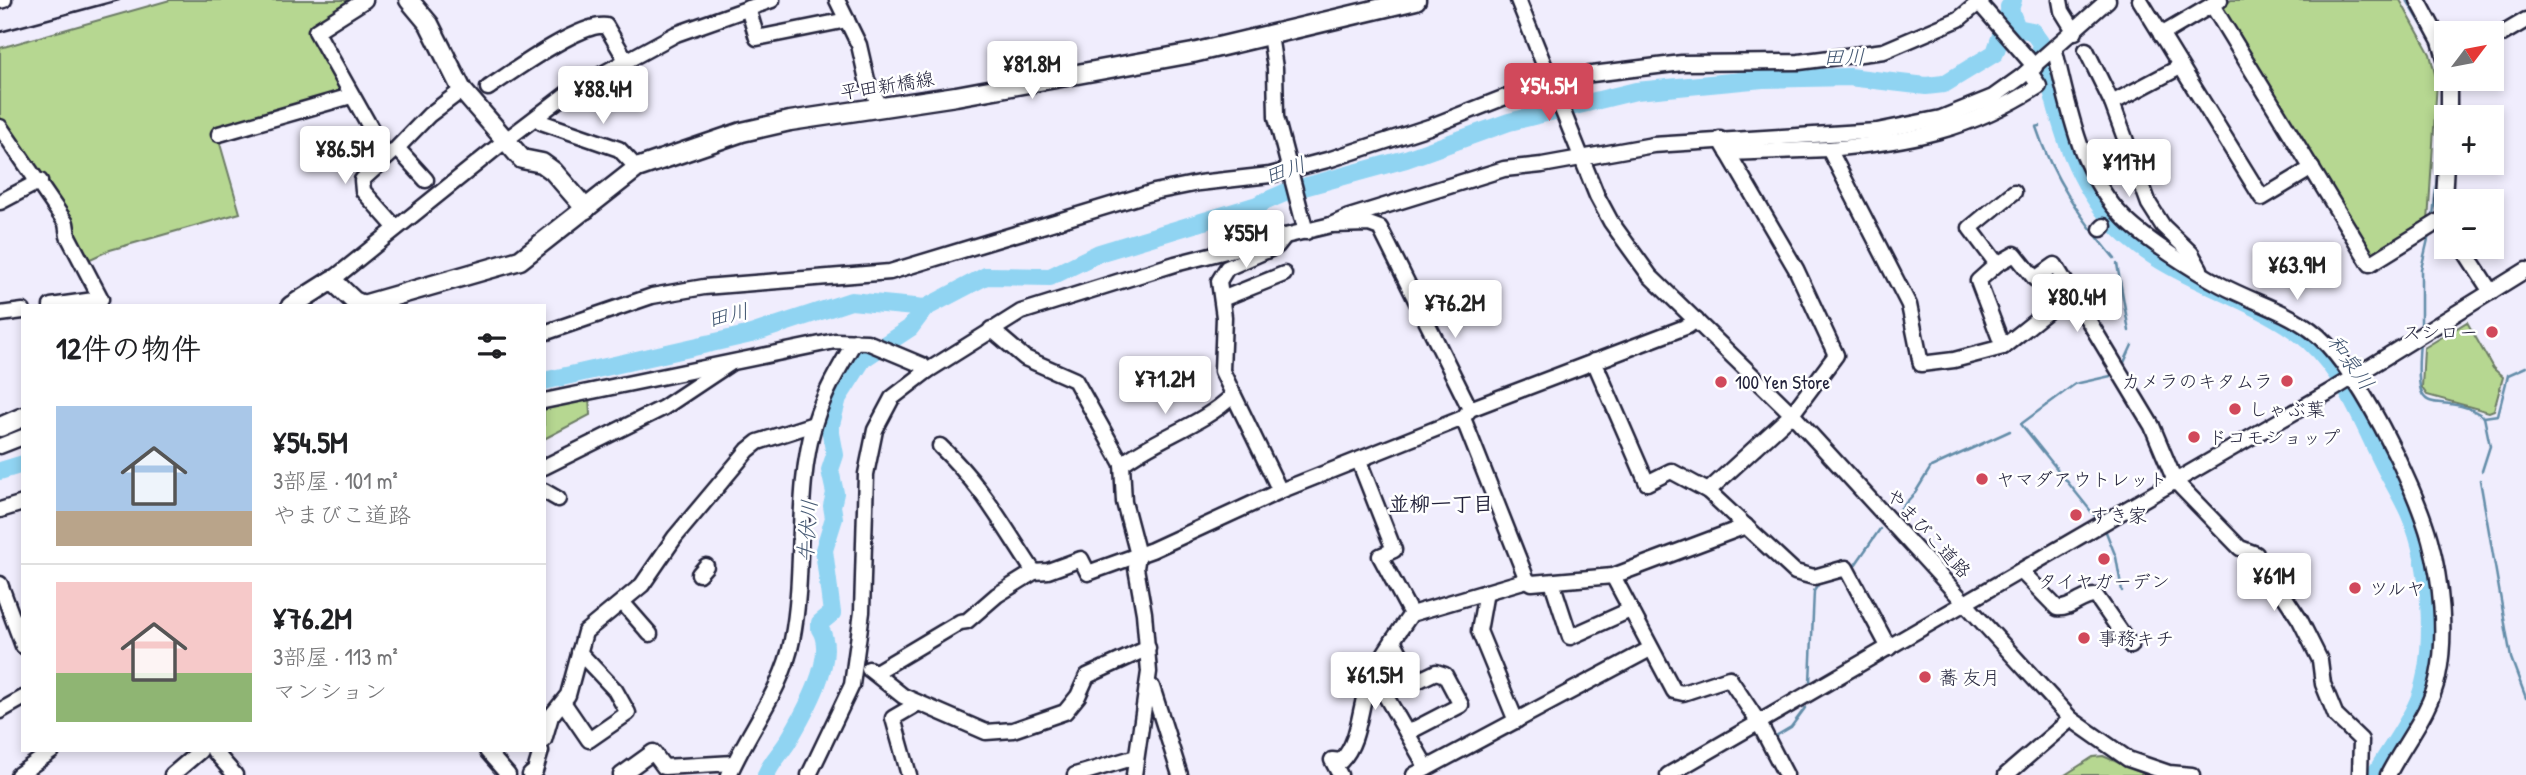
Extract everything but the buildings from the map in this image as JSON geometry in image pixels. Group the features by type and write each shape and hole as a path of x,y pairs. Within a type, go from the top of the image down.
{"main road":[{"path":"409,0 429,24 462,90 522,159 542,163 553,171 586,209"},
{"name":"平田新橋線","path":"373,304 520,260 637,169 678,152 763,126 1193,53 1416,0"},
{"path":"295,304 332,280"},
{"name":"平田新橋線","path":"332,280 361,304"},
{"path":"0,427 21,418"},
{"path":"0,437 21,429"}],"street":[{"path":"365,0 316,31 351,96 392,152 426,180"},
{"path":"332,280 506,139 569,92 677,34 772,0"},
{"path":"836,0 859,45 867,80 881,108"},
{"name":"やまびこ道路","path":"1518,0 1597,196 1629,250 1650,276 1792,414 1966,603 2350,380 2526,270"},
{"path":"2060,0 2062,11 2075,32"},
{"path":"1332,225 1349,217 1504,169 1581,153 1720,139 1822,135 1910,126 1969,109 1993,97 2034,67 2108,0"},
{"path":"2140,0 2262,198 2312,168"},
{"path":"2418,0 2434,30"},
{"path":"546,332 652,296 704,287 890,272 1154,192 1199,183 1270,175 1331,159 1418,131 1552,82 1682,63 1799,62 1884,51 1938,30 1981,3 2034,67 2039,86 1977,120 1906,141 1829,149 1728,153"},
{"path":"2161,35 2216,3 2370,264 2434,223"},
{"path":"748,8 757,38 847,20"},
{"path":"2504,33 2526,19"},
{"path":"488,88 551,45 597,24 606,26 626,60"},
{"path":"1270,35 1275,68 1276,117 1305,229"},
{"path":"2053,52 2074,133 2084,160 2126,220 2201,272 2310,330 2329,346 2382,427 2424,524 2440,596 2441,660 2438,680 2431,698 2388,775"},
{"path":"2093,56 2149,204 2163,226 2190,253 2201,272"},
{"path":"2112,103 2180,67"},
{"path":"396,228 363,191 362,180 429,115 462,90"},
{"path":"219,134 351,96"},
{"path":"541,122 619,149 637,169"},
{"path":"0,127 7,142 40,181 66,223 68,236 101,299 65,304"},
{"path":"1708,491 1792,414 1836,355 1796,269 1720,139"},
{"path":"1829,149 1909,305 1921,364 1954,360 2003,347 2073,291"},
{"path":"0,202 40,181"},
{"path":"1997,264 1970,228 2014,192"},
{"path":"809,775 852,685 857,662 866,474 875,430 892,398 926,370 990,329 1035,306 1175,264 1305,229 1369,224 1380,228 1466,414 1527,580"},
{"path":"1280,491 1222,371 1223,299 1219,281 1221,274 1277,246 1285,236"},
{"path":"2003,347 1978,281 1997,264 2015,254 2035,279 2053,261 2152,426 2175,481 2240,548 2256,554 2300,620 2320,660 2323,684 2336,716 2361,740 2360,775"},
{"path":"2470,259 2491,292"},
{"path":"1223,299 1284,274"},
{"path":"0,314 21,311"},
{"path":"876,672 960,622 967,621 997,595 1034,572 1048,571 1081,559 1088,573 1138,555 1280,491 1359,461 1594,361 1688,326 1696,320"},
{"path":"990,329 1025,358 1075,380 1122,464 1125,502 1138,555 1136,568 1149,672 1158,713 1180,775"},
{"path":"546,401 835,341 861,342 926,370"},
{"path":"621,775 653,752 664,768 732,769 784,673 793,639 807,461 814,424 828,387 861,342"},
{"path":"546,466 663,408 735,360"},
{"path":"1594,361 1647,483 1671,471 1708,491 1795,572 1804,576 1814,577 1846,568 1889,648"},
{"path":"1122,464 1161,437 1221,407 1232,396"},
{"path":"546,733 551,716 563,702 585,632 642,585 675,537 748,450 758,442 814,424"},
{"path":"0,446 21,438"},
{"path":"940,446 969,474 993,505 1034,572"},
{"path":"1359,461 1394,550 1380,556 1410,614"},
{"path":"546,492 558,499"},
{"path":"0,510 21,504"},
{"path":"1340,775 1332,760 1340,761 1352,742 1373,674 1410,614 1516,586 1527,580 1552,583 1613,576 1746,527"},
{"path":"2021,571 2057,608 2063,608 2090,595 2096,596 2131,646"},
{"path":"1613,576 1674,691 1683,693 1729,678 1759,723 1786,775"},
{"path":"1552,583 1570,637 1630,610"},
{"path":"0,584 5,609 21,642"},
{"path":"1486,592 1479,631 1516,722"},
{"path":"622,602 650,634"},
{"path":"1668,775 1966,603 2071,719 2128,759 2169,773 2192,775"},
{"path":"1393,640 1415,682 1436,672 1445,675 1461,705 1407,733"},
{"path":"857,662 876,672 888,686 917,704 986,732 1013,730 1065,712 1078,696 1087,676 1148,648"},
{"path":"1373,674 1407,733 1421,772 1650,649"},
{"path":"563,702 589,740 628,713 615,690 579,652"},
{"path":"1134,775 1149,672"},
{"path":"0,711 21,699"},
{"path":"909,775 893,718 917,704"},
{"path":"2006,775 2071,719"},
{"path":"18,775 51,752"},
{"path":"172,775 199,752"},
{"path":"215,752 235,775"},
{"path":"488,752 508,775"},
{"path":"530,775 535,771 541,752"},
{"path":"1075,775 1136,757"}],"green space":[{"path":"170,0 355,0 308,29 343,91 216,130 240,213 110,250 86,261 0,118 0,48"},
{"path":"2231,0 2400,0 2430,54 2434,70 2434,91 2436,91 2428,222 2374,255 2221,9"},
{"path":"2467,322 2493,368 2503,377 2494,410 2489,412 2427,395 2422,388 2424,348"},
{"path":"589,394 590,415 546,438 546,404"},
{"path":"2103,756 2147,775 2065,775 2093,757"}],"waterway":[{"name":"田川","path":"546,381 751,334 851,301 925,308 986,276 1050,277 1099,253 1257,205 1289,191 1406,159 1509,122 1636,91 1763,79 1849,77 1926,86 1944,84 1995,53 2013,0"},
{"path":"2407,0 2434,45"},
{"name":"和泉川","path":"2009,7 2017,28 2032,31 2040,42 2064,134 2083,177 2109,217 2131,239 2155,257 2261,310 2310,342 2342,382 2407,508 2417,535 2427,581 2429,655 2416,707 2375,775"},
{"path":"2052,121 2060,119"},
{"path":"2040,126 2036,127 2060,181 2115,259"},
{"path":"2433,217 2437,175"},
{"path":"2421,329 2421,269 2429,235"},
{"path":"2117,264 2129,331"},
{"name":"牛伏川","path":"766,775 809,702 825,655 820,623 832,613 824,550 834,518 832,506 835,493 830,470 835,455 830,428 838,398 863,359 910,328 925,308"},
{"path":"2420,342 2420,388 2425,397 2432,402 2468,408 2484,417 2498,415 2508,375 2526,367"},
{"path":"2122,367 2132,345"},
{"path":"2094,515 2021,424 2075,384 2115,375"},
{"path":"2482,471 2490,446 2484,417"},
{"path":"1898,511 1915,493 1931,467 2010,431"},
{"name":"田川","path":"0,471 21,465"},
{"path":"2480,480 2511,658 2526,698"},
{"path":"1853,568 1880,529"},
{"path":"2106,532 2116,557 2122,591"},
{"path":"1810,682 1814,591 1820,582"},
{"path":"1774,737 1791,727 1805,708"},
{"path":"1761,744 1777,772"}],"railway":[{"path":"0,32 119,0"}],"place":[{"name":"スシロー","path":"2492,332"},
{"name":"カメラのキタムラ","path":"2287,381"},
{"name":"100 Yen Store","path":"1721,382"},
{"name":"しゃぶ葉","path":"2235,409"},
{"name":"ドコモショップ","path":"2194,437"},
{"name":"ヤマダアウトレット","path":"1982,479"},
{"name":"すき家","path":"2076,515"},
{"name":"タイヤガーデン","path":"2104,559"},
{"name":"ツルヤ","path":"2355,588"},
{"name":"事務キチ","path":"2084,638"},
{"name":"蕎 友月","path":"1925,677"}],"district":[{"name":"並柳一丁目","path":"1441,503"}]}
